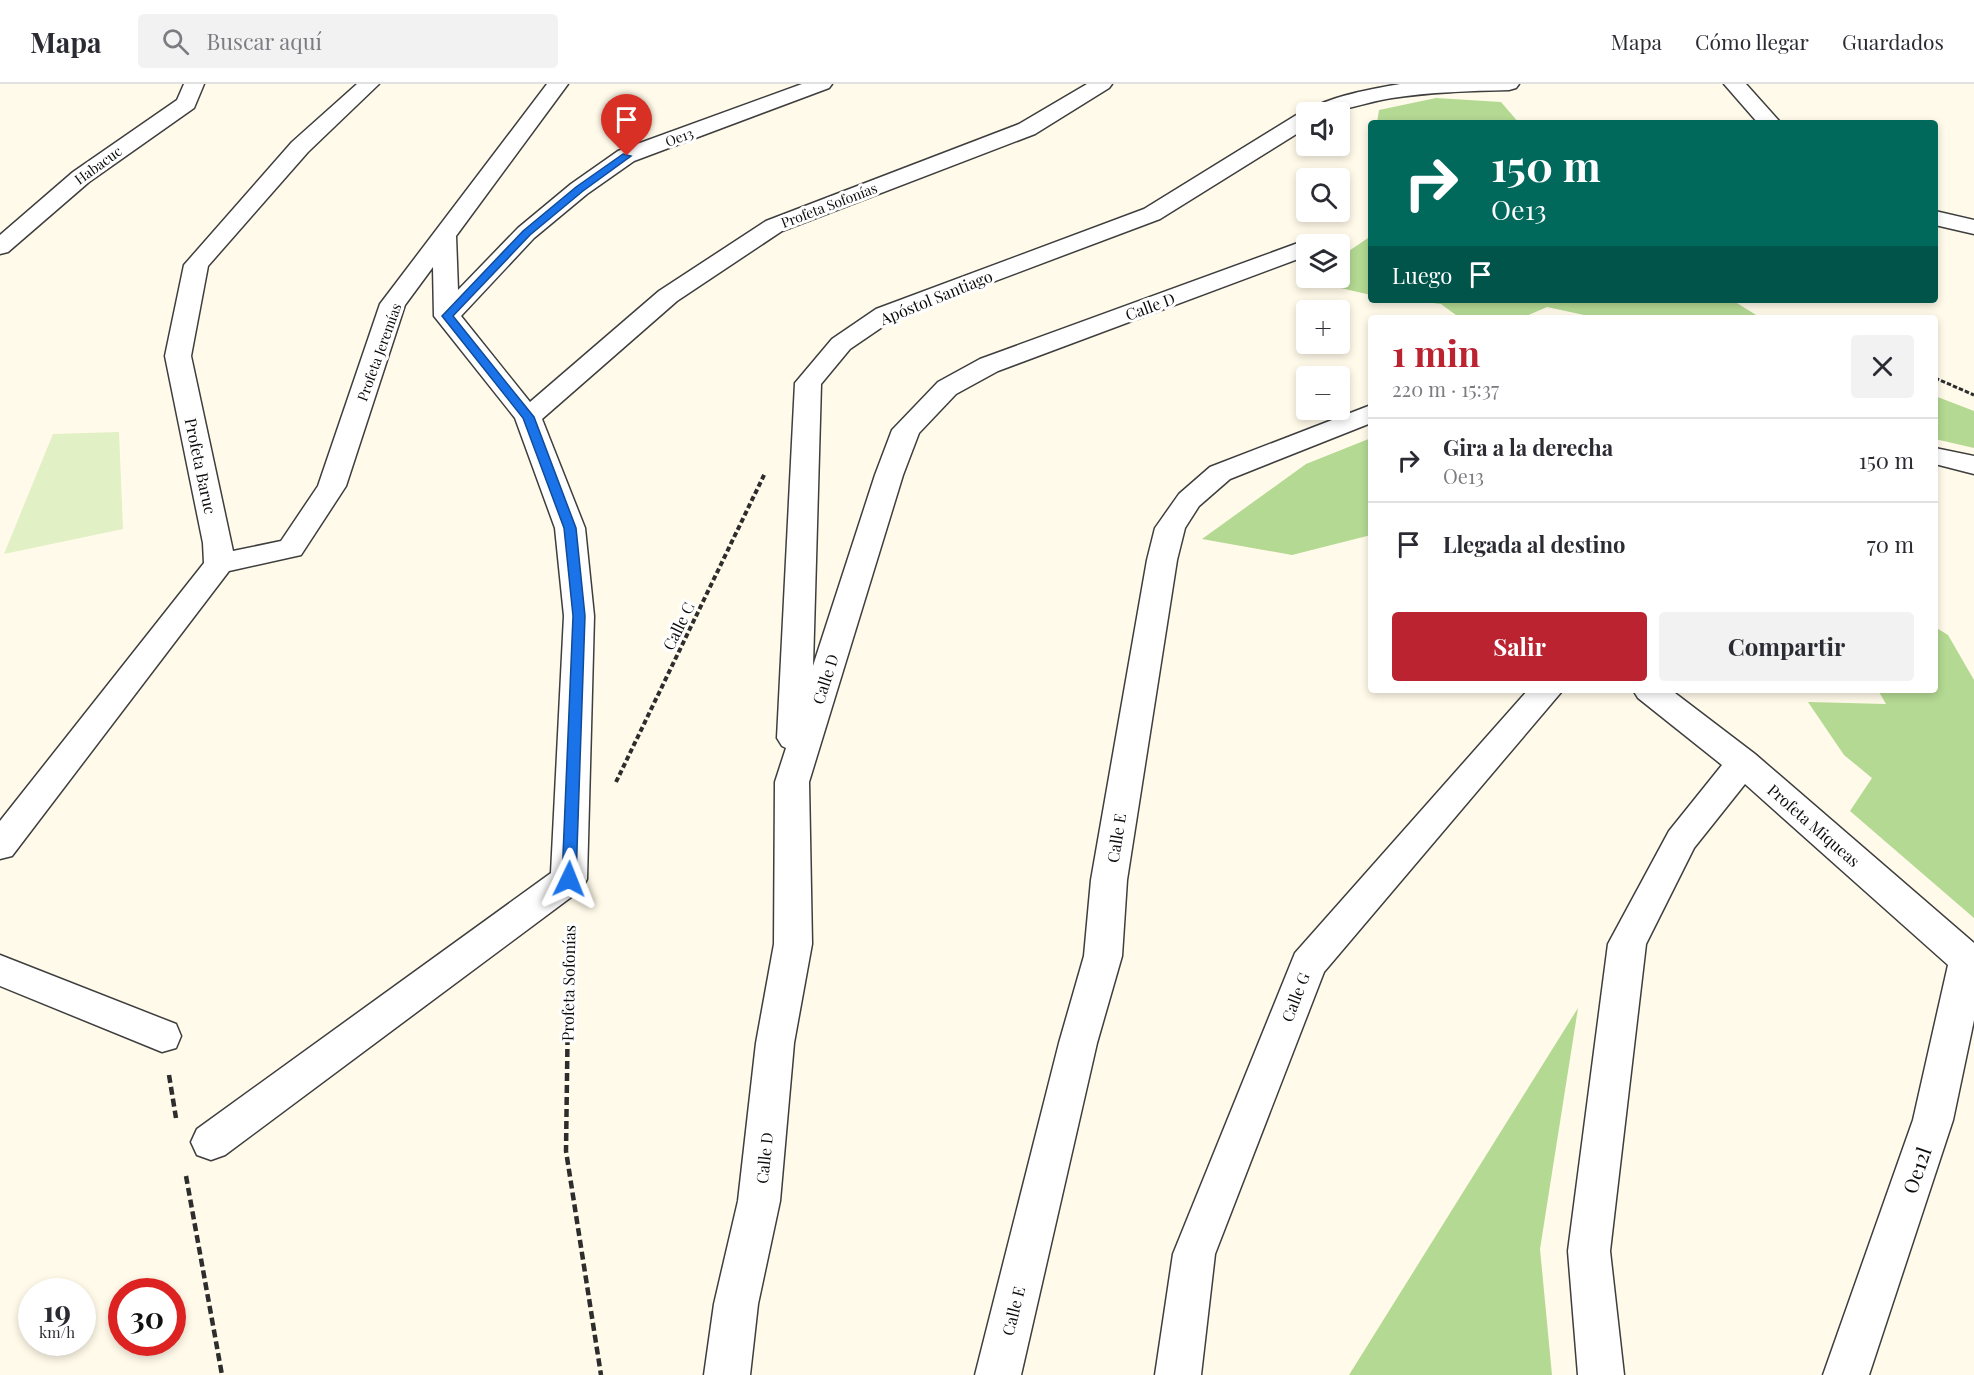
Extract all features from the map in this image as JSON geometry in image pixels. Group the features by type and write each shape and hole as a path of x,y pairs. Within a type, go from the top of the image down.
{"street":[{"name":"Habacuc","path":"0,247 81,177 186,103 194,84"},
{"name":"Profeta Baruc","path":"219,564 218,543 178,356 196,265 300,147 369,84"},
{"name":"Profeta Jeremías","path":"219,564 291,548 332,486 393,304 558,84"},
{"name":"Oe13","path":"447,316 526,233 579,189 627,156 822,84"},
{"name":"Profeta Sofonías","path":"528,417 668,296 774,226 1027,129 1102,84"},
{"path":"1345,102 1400,89 1509,84"},
{"path":"1734,84 1767,120"},
{"name":"Apóstol Santiago","path":"792,782 808,383 841,344 885,314 1152,214 1296,125"},
{"path":"1938,219 1974,226"},
{"path":"191,1145 569,879 579,616 570,528 528,417 447,316 444,236"},
{"name":"Calle D","path":"727,1375 736,1304 759,1201 775,1043 793,944 792,782 889,475 906,430 947,388 989,365 1296,252"},
{"name":"Calle E","path":"998,1375 1078,1043 1103,956 1111,869 1162,560 1170,528 1189,500 1220,474 1368,414"},
{"path":"1938,457 1974,465"},
{"path":"0,846 219,564"},
{"name":"Calle G","path":"1178,1375 1194,1254 1308,963 1544,693"},
{"name":"Profeta Miqueas","path":"1653,693 1743,763 1971,963"},
{"path":"1601,1375 1589,1251 1627,944 1681,840 1743,763"},
{"name":"Oe12l","path":"1846,1375 1933,1120 1971,963"},
{"path":"0,970 162,1036"}],"path":[{"path":"1938,379 1974,395"},
{"name":"Calle C","path":"616,782 766,470"},
{"name":"Profeta Sofonías","path":"569,879 566,1151 601,1375"},
{"path":"162,1036 191,1145 222,1375"}],"green space":[{"path":"1436,98 1501,102 1516,120 1377,120 1379,110"},
{"path":"1368,238 1368,294 1340,288 1350,288 1350,250"},
{"path":"1433,303 1737,303 1756,315 1584,315 1547,307 1529,315 1456,315 1441,304"},
{"path":"1938,397 1974,411 1974,448 1938,440"},
{"path":"119,432 123,529 4,554 53,434"},
{"path":"1368,439 1368,536 1292,555 1202,539 1306,464"},
{"path":"1938,629 1948,635 1974,680 1974,918 1850,811 1872,778 1844,755 1808,702 1886,704 1880,693 1938,693"},
{"path":"1578,1008 1540,1249 1552,1375 1349,1375"}],"route":[{"path":"569,879 579,616 570,528 528,417 447,316 526,233 579,189 627,156"}]}
